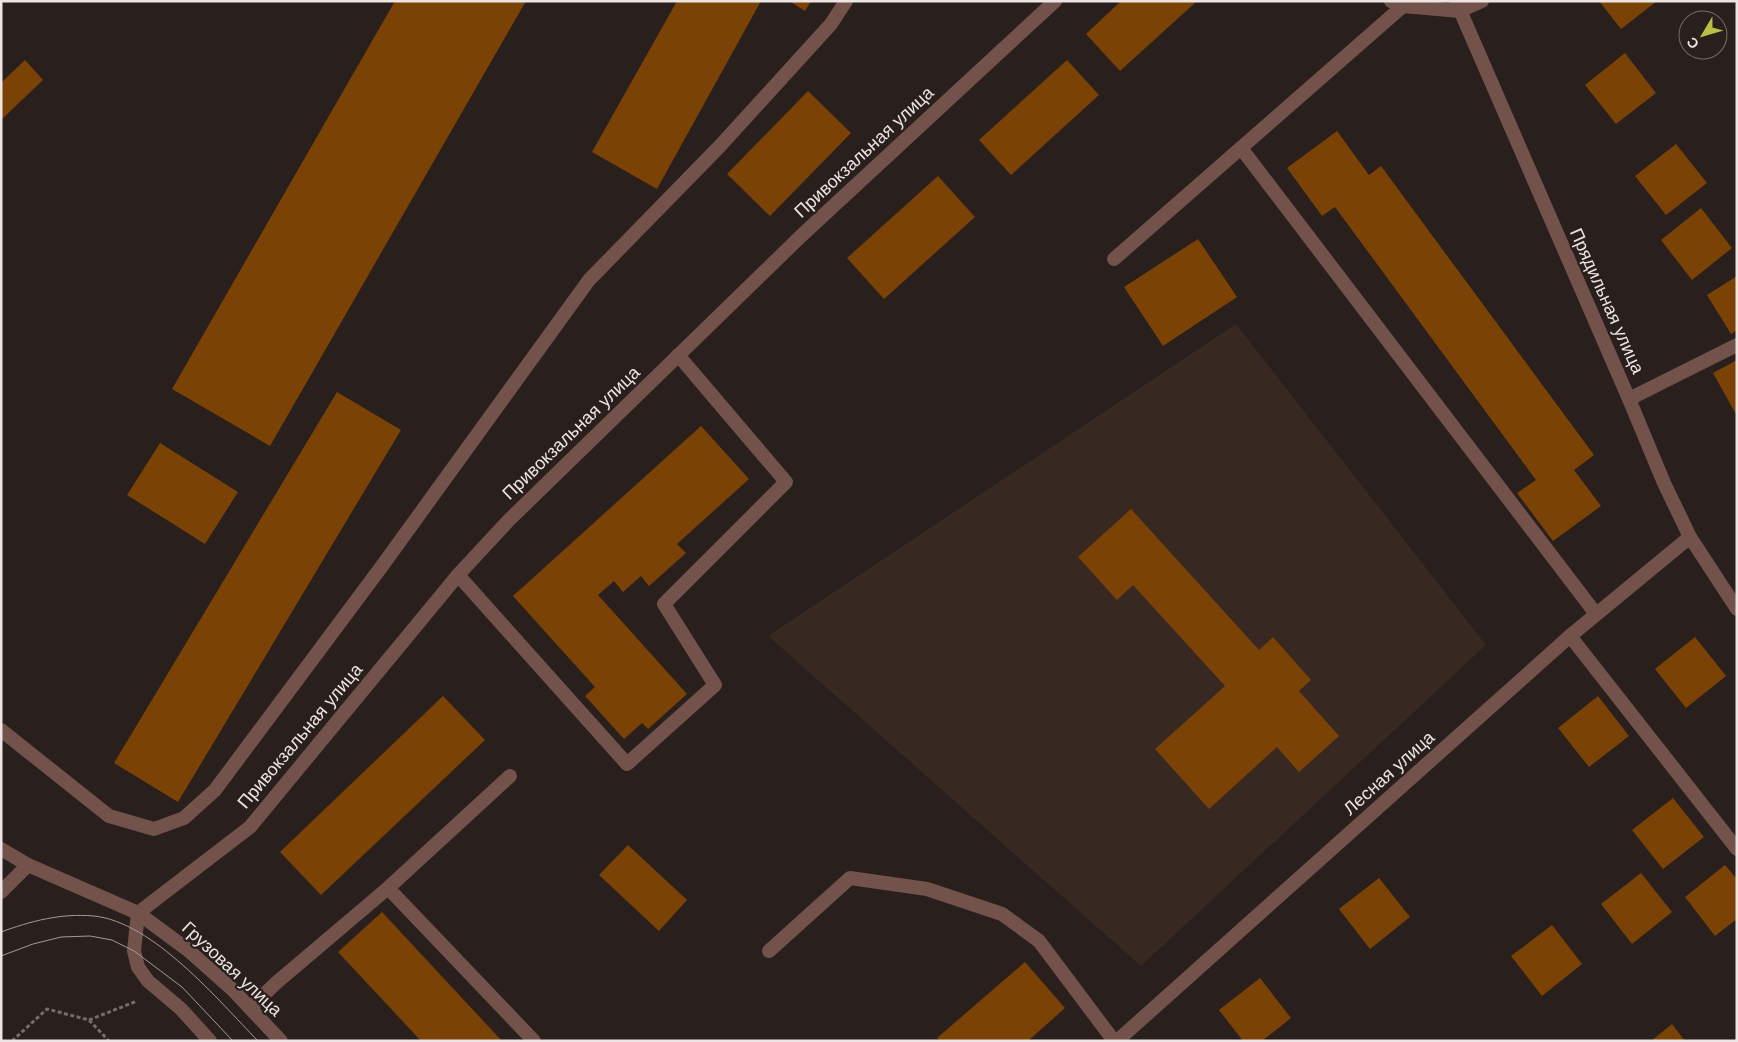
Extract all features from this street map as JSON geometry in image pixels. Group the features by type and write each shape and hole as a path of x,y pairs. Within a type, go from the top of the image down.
{"street":[{"path":"1,730 109,816 154,829 184,818 215,790 382,566 589,280 719,147 830,24 846,1"},
{"name":"Привокзальная улица","path":"138,913 250,827 458,575 508,521 801,236 1055,1"},
{"path":"1114,259 1241,148 1397,4 1458,6 1482,1"},
{"name":"Прядильная улица","path":"1458,6 1664,483 1690,537 1737,609"},
{"path":"1241,148 1596,614"},
{"path":"1629,400 1737,345"},
{"path":"458,575 627,764 715,685 664,604 786,482 678,355"},
{"name":"Лесная улица","path":"1116,1041 1570,636 1690,537"},
{"path":"1570,636 1737,849"},
{"path":"250,1008 276,983 388,888 510,776"},
{"name":"Грузовая улица","path":"1,849 28,865 138,913 188,950 250,1008 281,1041"},
{"path":"1,892 28,865"},
{"path":"769,951 850,878 926,889 1002,914 1039,941 1116,1041"},
{"path":"388,888 534,1041"},
{"path":"138,913 134,951 138,967 148,981 181,1009 210,1041"}],"path":[{"path":"12,1041 47,1009 88,1020 109,1041"}],"shaded area":[{"path":"1236,324 1486,645 1141,966 768,636"}],"building":[{"path":"395,1 526,1 270,446 172,389"},
{"path":"677,1 761,1 657,189 592,152"},
{"path":"789,1 811,1 805,11"},
{"path":"1121,1 1197,1 1120,71 1086,34"},
{"path":"1599,1 1657,1 1621,29"},
{"path":"1625,53 1656,93 1616,124 1585,85"},
{"path":"25,60 43,80 1,120 1,83"},
{"path":"1067,60 1099,95 1011,175 979,140"},
{"path":"808,91 851,133 770,216 727,174"},
{"path":"1337,131 1369,175 1381,166 1594,455 1574,470 1601,506 1553,541 1517,493 1536,480 1335,207 1322,216 1287,168"},
{"path":"1676,144 1707,183 1666,215 1635,176"},
{"path":"938,176 975,217 884,299 847,258"},
{"path":"1701,208 1732,248 1692,280 1661,240"},
{"path":"1198,239 1237,297 1163,346 1124,287"},
{"path":"1737,276 1737,330 1731,334 1707,295"},
{"path":"1737,360 1737,416 1713,373"},
{"path":"337,392 401,430 178,802 114,763"},
{"path":"701,426 749,479 677,544 686,553 649,586 641,576 623,592 614,581 598,595 687,694 648,729 642,723 624,739 585,696 595,687 513,596"},
{"path":"160,443 238,492 205,544 127,495"},
{"path":"1131,509 1259,650 1273,637 1311,680 1299,691 1339,736 1299,772 1277,747 1209,809 1155,749 1225,686 1133,585 1117,600 1078,557"},
{"path":"1695,637 1726,676 1686,708 1655,669"},
{"path":"443,696 485,740 321,895 280,852"},
{"path":"1598,696 1629,736 1589,767 1558,728"},
{"path":"1673,798 1704,837 1663,869 1632,830"},
{"path":"628,845 687,900 659,931 599,875"},
{"path":"1725,865 1737,879 1737,919 1715,936 1685,897"},
{"path":"1641,873 1672,912 1632,944 1601,904"},
{"path":"1379,878 1410,917 1370,949 1339,909"},
{"path":"382,912 502,1041 421,1041 338,952"},
{"path":"1552,925 1582,964 1542,996 1511,956"},
{"path":"1025,962 1065,1008 1028,1041 940,1041 937,1038"},
{"path":"1260,978 1291,1018 1262,1041 1243,1041 1219,1010"},
{"path":"1672,1024 1685,1041 1651,1041"}],"tram line":[{"path":"1,932 35,921 58,917 82,915 116,921 139,932 183,965 258,1041"},
{"path":"1,956 33,944 61,937 90,936 112,940 134,951 182,987 233,1041"}]}
